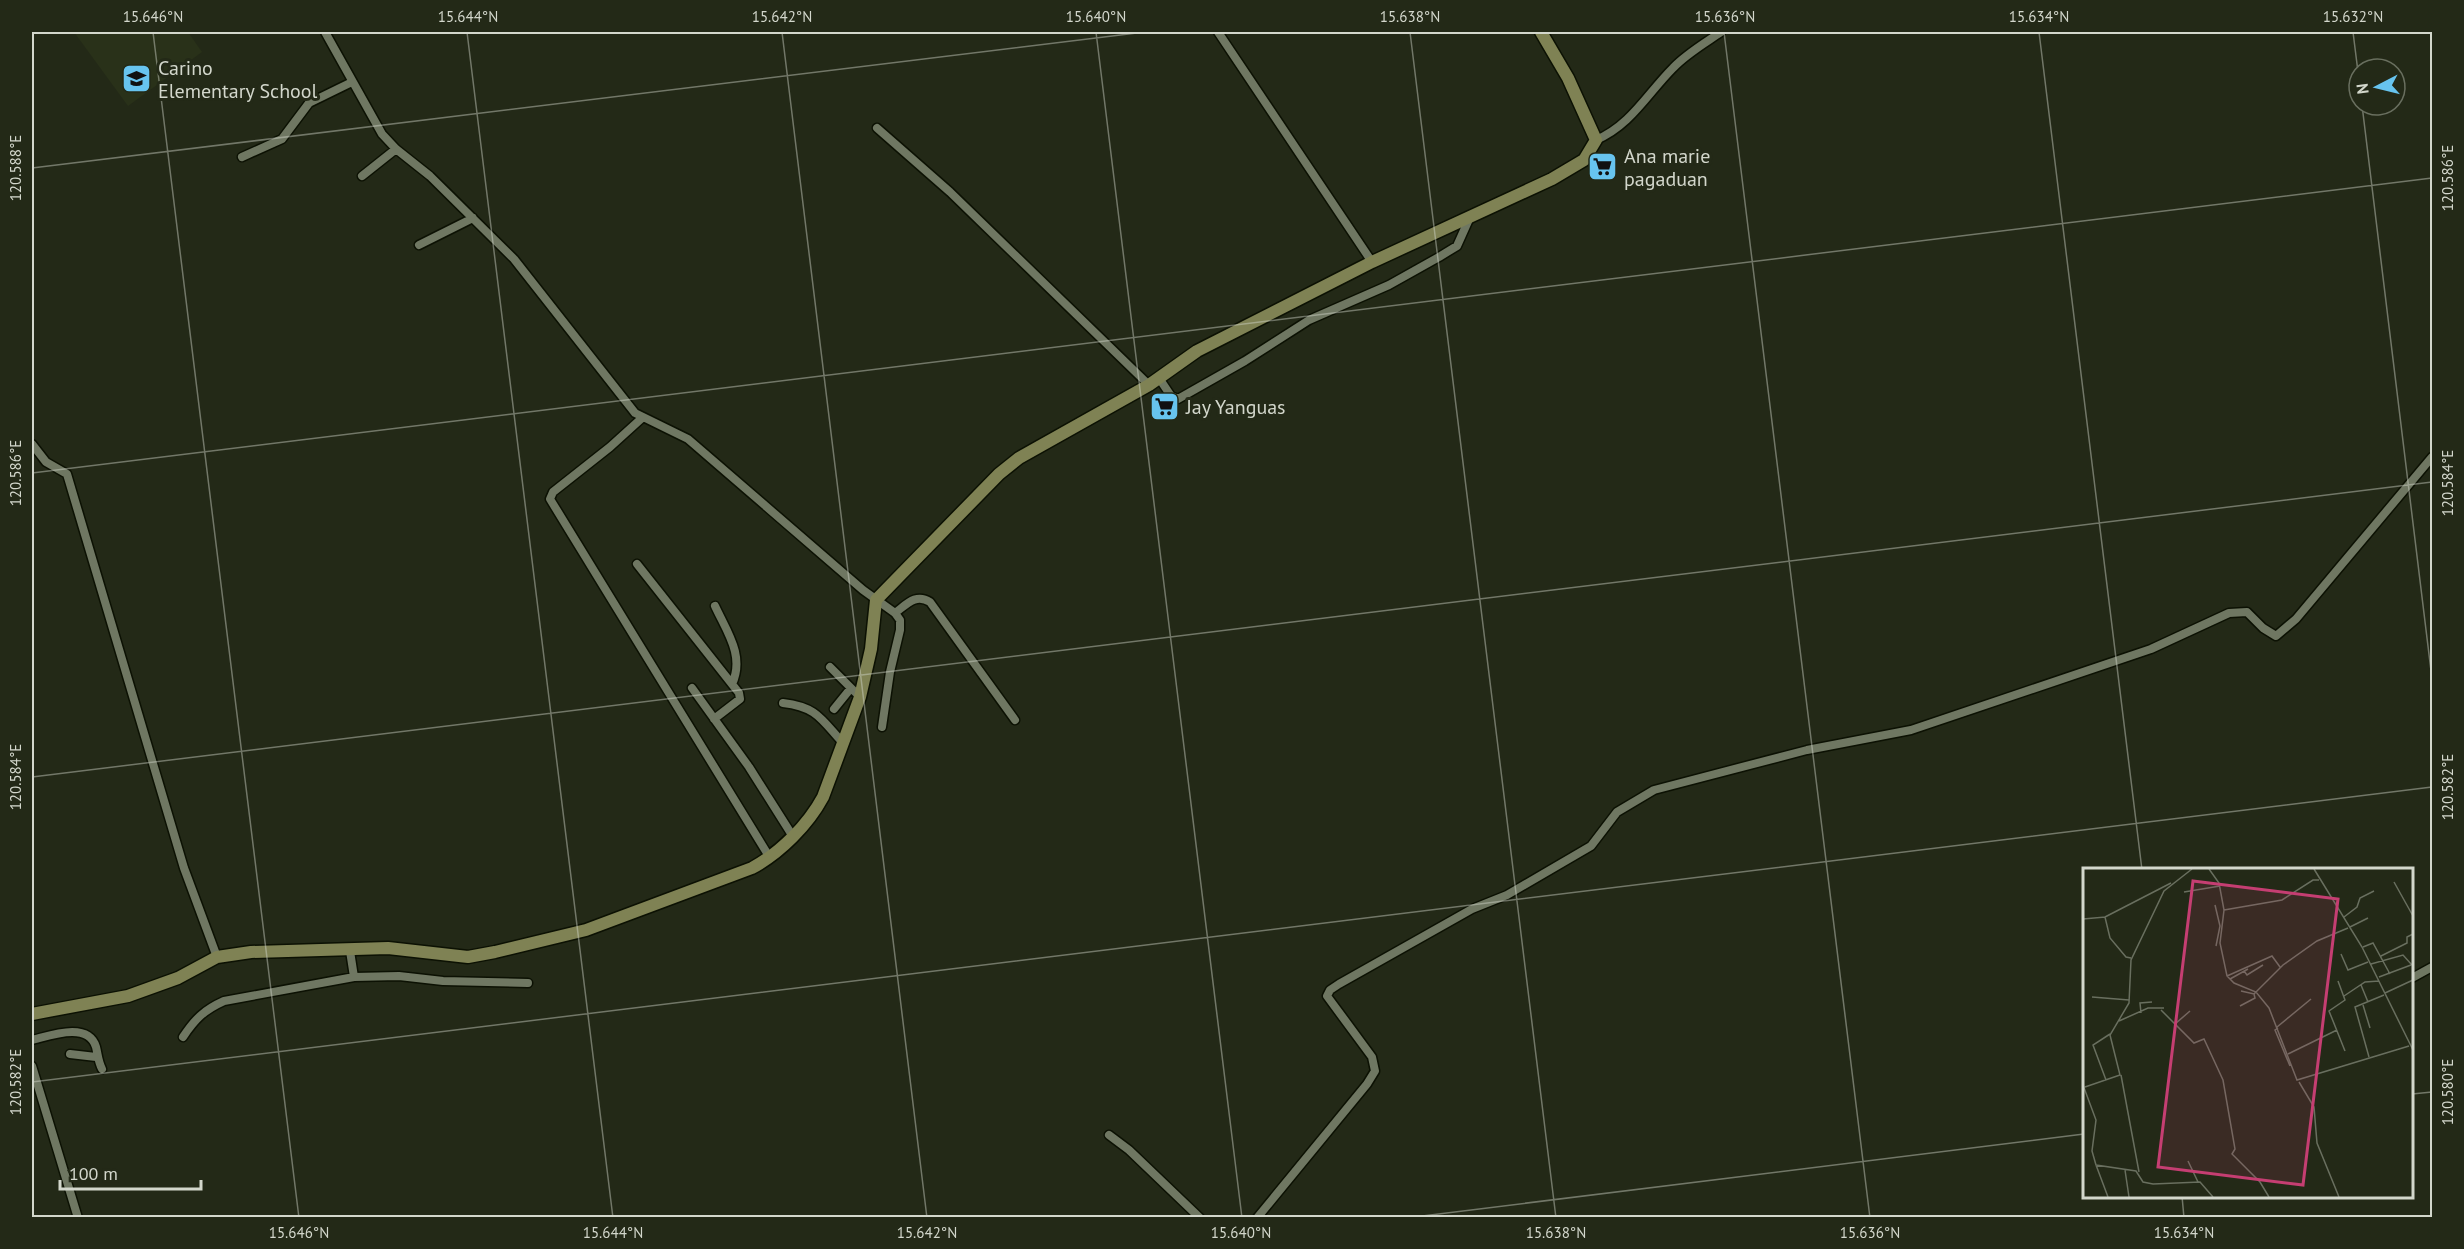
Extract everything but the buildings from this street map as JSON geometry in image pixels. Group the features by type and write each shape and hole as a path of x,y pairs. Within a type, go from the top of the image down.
{"street":[{"path":"325,32 372,119 396,149 430,176 514,259 623,399 642,418 688,439 876,600 895,613 900,620 900,630 890,672 882,727"},
{"path":"1218,32 1372,262"},
{"path":"1541,32 1568,78 1596,140"},
{"path":"32,1014 128,996 178,978 217,957 270,952 350,953 388,948 468,957 495,952 586,930 752,868 770,858 816,810 843,743 856,692 871,649 876,600 999,474 1018,458 1154,381 1197,351 1372,262 1552,179 1584,160 1596,140 1613,133 1628,122 1675,66 1721,32"},
{"path":"242,158 282,139 309,103 352,82"},
{"path":"877,128 950,192 1154,381 1178,399 1245,361 1309,320 1389,285 1457,246 1470,217"},
{"path":"362,176 396,149"},
{"path":"419,245 473,218"},
{"path":"642,418 554,492 550,499 770,858"},
{"path":"32,444 46,462 67,474 184,868 217,957"},
{"path":"1257,1218 1367,1084 1375,1071 1372,1057 1327,996 1330,990 1339,984 1472,909 1508,895 1591,846 1608,820 1617,812 1654,790 1807,750 1911,730 2151,649 2229,613 2247,612 2263,628 2276,636 2296,619 2433,457"},
{"path":"637,564 732,684 740,699 714,719"},
{"path":"895,613 916,598 923,597 930,602 1015,720"},
{"path":"715,606 738,656 738,671 732,684"},
{"path":"830,667 856,692"},
{"path":"692,688 792,835"},
{"path":"834,709 856,692"},
{"path":"783,703 807,707 815,712 843,743"},
{"path":"350,953 353,976"},
{"path":"2413,977 2433,967"},
{"path":"183,1037 194,1020 204,1011 224,1001 353,976 399,976 443,981 528,983"},
{"path":"32,1040 78,1032 88,1035 96,1046 96,1058 102,1069"},
{"path":"70,1054 96,1058"},
{"path":"32,1066 78,1218"},
{"path":"1109,1135 1129,1150 1200,1218"}],"shaded area":[{"name":"Carino Elementary School","path":"74,32 188,32 202,52 128,106"}],"place":[{"name":"Carino Elementary School","path":"137,79"},
{"name":"Ana marie pagaduan","path":"1603,167"},
{"name":"Jay Yanguas","path":"1165,407"}]}
